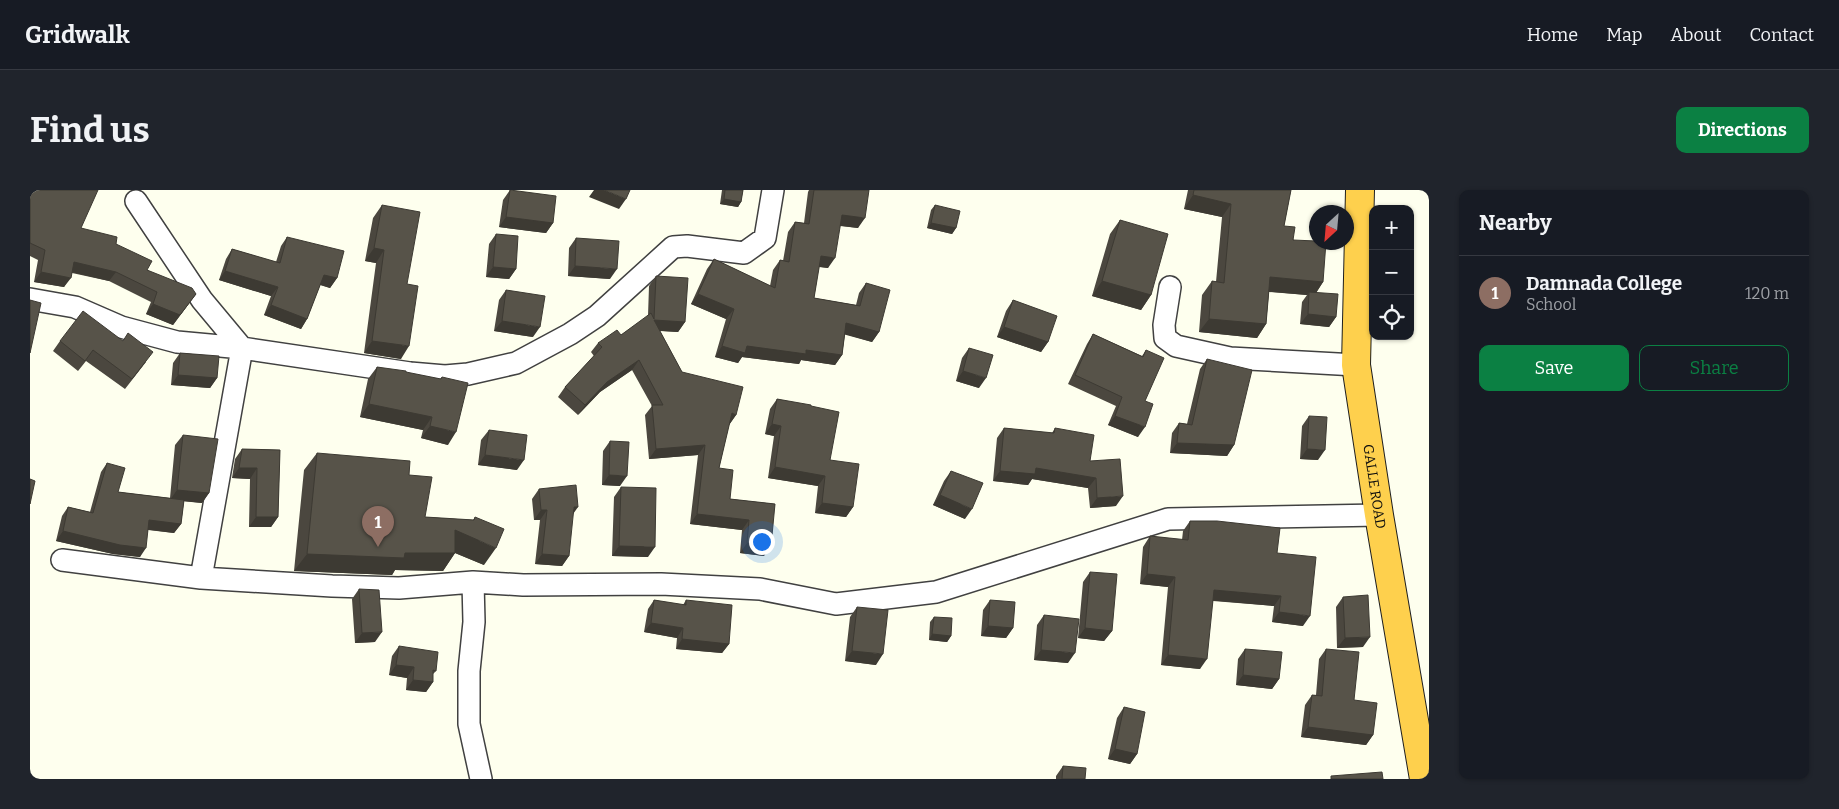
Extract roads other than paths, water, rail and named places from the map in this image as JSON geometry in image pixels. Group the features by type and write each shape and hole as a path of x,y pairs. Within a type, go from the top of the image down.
{"highway":[{"name":"GALLE ROAD","path":"1360,190 1356,366 1379,515 1424,779"}],"street":[{"path":"30,299 75,307 121,327 177,342 242,348 410,373 445,376 468,374 516,363 570,334 597,316 672,247 687,246 744,254 765,238 773,190"},
{"path":"136,201 202,300 242,348 201,578"},
{"path":"1170,287 1164,325 1165,338 1176,346 1230,358 1356,366"},
{"path":"62,560 201,578 332,586 389,588 473,582 523,585 661,584 760,589 836,604 936,592 1168,519 1379,515"},
{"path":"473,582 474,622 469,671 469,724 481,779"}],"place":[{"name":"Damnada College","path":"378,547"}]}
